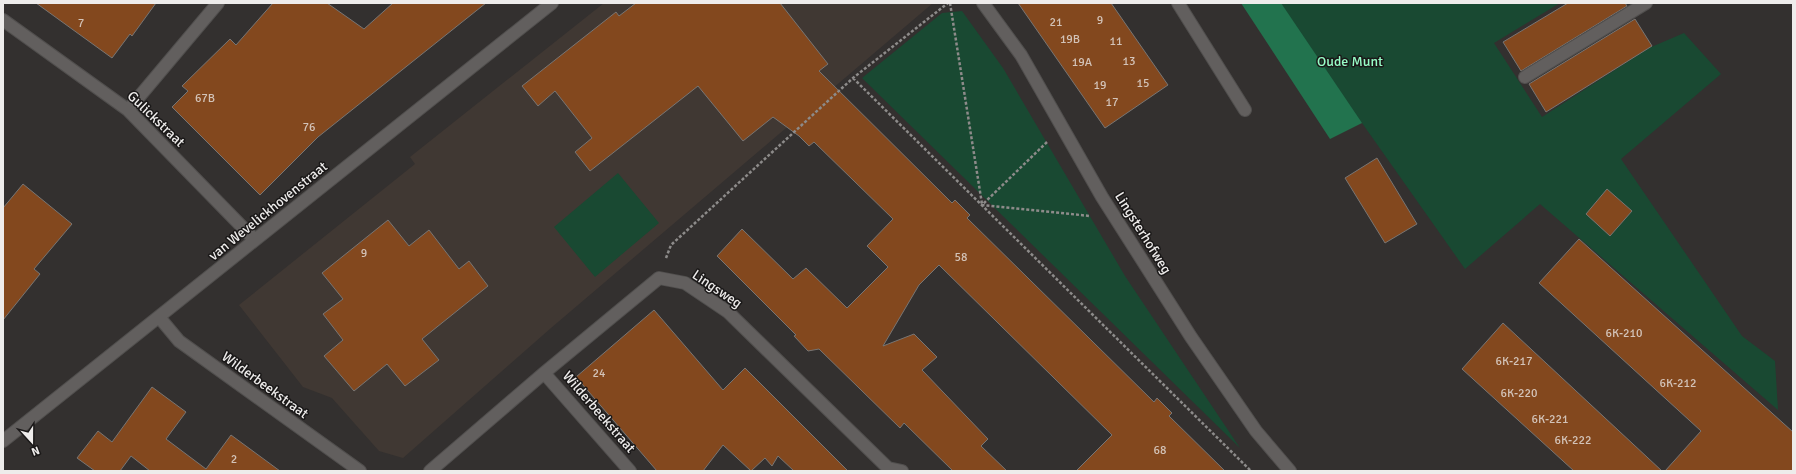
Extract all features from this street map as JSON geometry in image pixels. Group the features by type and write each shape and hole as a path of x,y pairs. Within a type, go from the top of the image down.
{"street":[{"path":"128,110 218,3"},
{"name":"van Wevelickhovenstraat","path":"3,441 552,3"},
{"name":"Lingsterhofweg","path":"983,3 1021,55 1116,219 1191,337 1256,431 1290,471"},
{"path":"1178,3 1244,110"},
{"path":"1525,77 1646,3"},
{"name":"Gulickstraat","path":"3,20 128,110 255,240"},
{"path":"430,471 544,372 659,278"},
{"name":"Lingsweg","path":"659,278 685,283 728,312 888,468 902,471"},
{"name":"Wilderbeekstraat","path":"159,317 179,341 360,471"},
{"name":"Wilderbeekstraat","path":"544,372 630,471"}],"path":[{"path":"659,278 671,245 853,78 949,3 982,205"},
{"path":"853,78 1251,471"},
{"path":"982,205 1063,127"},
{"path":"982,205 1116,219"}],"shaded area":[{"path":"604,3 933,3 551,328 403,458 379,451 332,398 303,387 239,305 415,164 410,157"}],"green space":[{"name":"Oude Munt","path":"1241,3 1560,3 1494,43 1542,117 1649,48 1684,33 1721,74 1621,159 1742,336 1775,361 1778,410 1540,204 1465,269 1362,123"},
{"path":"1241,3 1281,3 1362,123 1330,139"},
{"path":"962,11 1003,68 1125,276 1240,448 862,78 942,13"},
{"path":"618,173 659,223 595,277 554,227"}],"building":[{"path":"36,3 156,3 132,36 130,34 112,58"},
{"path":"273,3 327,3 364,29 393,3 486,3 318,137 260,195 172,107 188,91 182,86 230,39 236,45"},
{"path":"636,3 780,3 828,64 819,71 952,203 955,200 970,215 967,218 1154,402 1157,398 1172,413 1169,416 1225,471 1076,471 1112,435 939,265 919,285 883,346 914,334 937,357 922,370 988,439 981,446 1007,471 953,471 904,423 900,428 819,349 808,351 794,336 796,335 717,256 742,229 793,279 806,268 847,308 888,267 867,246 893,219 814,142 809,146 799,136 773,117 743,141 698,86 590,171 575,152 592,138 555,91 538,106 522,86 616,12 619,16"},
{"path":"1018,3 1111,3 1168,85 1105,128"},
{"path":"1568,3 1625,3 1627,6 1521,71 1503,42"},
{"path":"1635,19 1652,46 1546,112 1529,84"},
{"path":"1377,158 1417,224 1385,243 1345,178"},
{"path":"23,184 72,224 34,269 40,274 3,320 3,208"},
{"path":"1607,189 1632,211 1610,236 1586,214"},
{"path":"388,220 409,246 429,230 459,269 469,261 488,286 422,339 439,360 405,386 387,364 354,391 324,356 343,340 323,314 343,299 322,273"},
{"path":"1579,239 1793,432 1793,471 1665,471 1701,431 1539,283"},
{"path":"654,310 723,390 745,368 848,471 794,471 778,456 772,466 765,458 751,471 723,445 703,471 657,471 576,377"},
{"path":"1503,323 1662,471 1574,471 1462,369"},
{"path":"152,387 186,412 166,439 206,469 231,435 280,471 150,471 131,456 120,471 95,471 77,458 98,431 112,442"}]}
